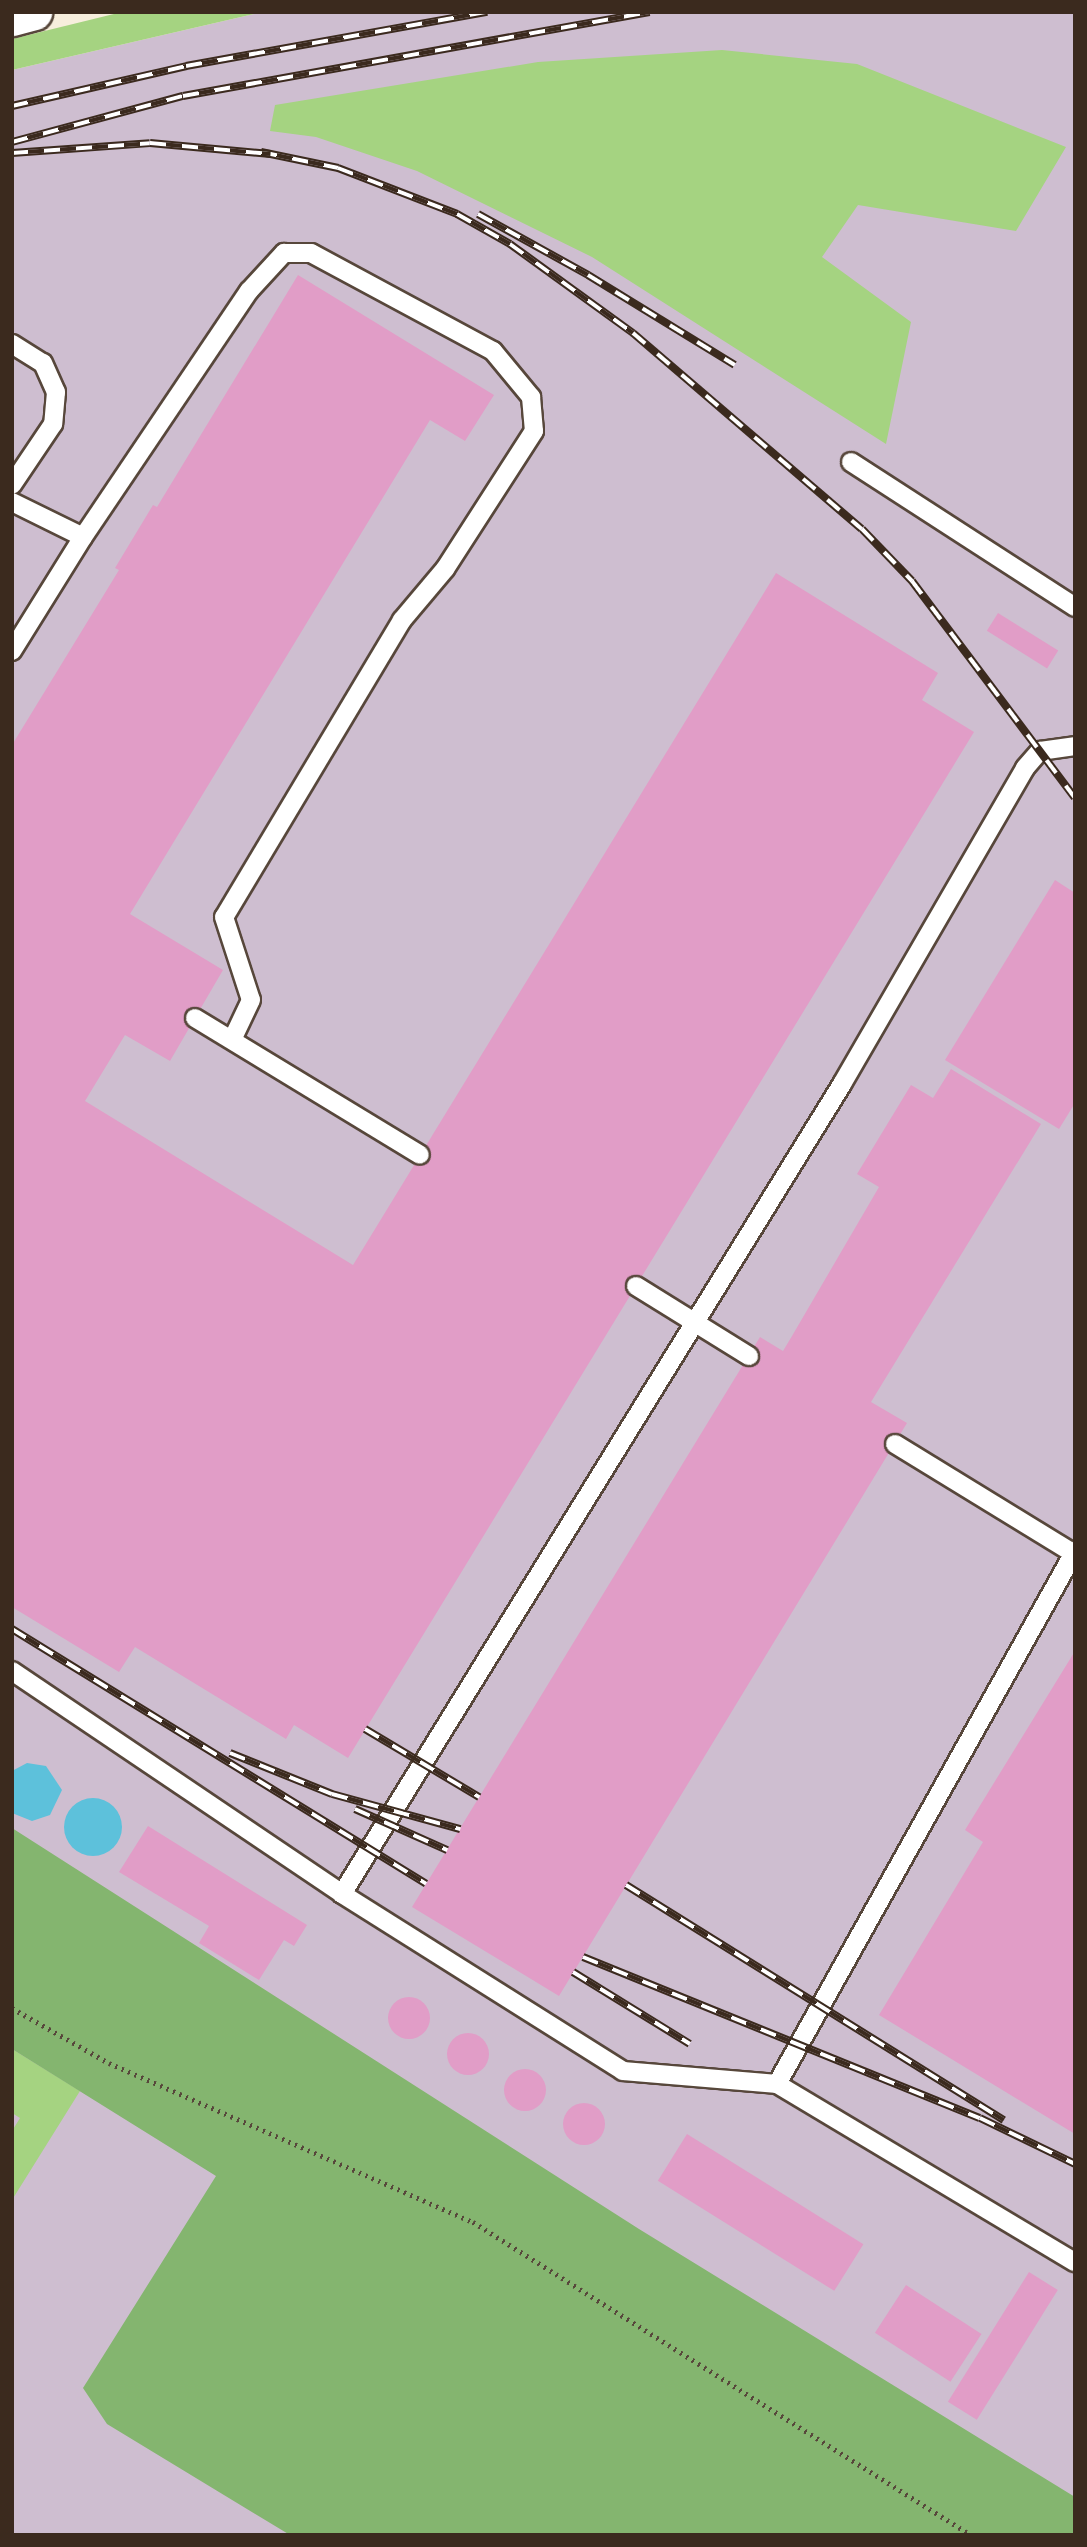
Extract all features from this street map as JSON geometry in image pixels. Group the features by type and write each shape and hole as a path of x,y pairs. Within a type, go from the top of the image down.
{"street":[{"path":"12,18 34,12"}],"lane":[{"path":"12,651 83,537 249,291 284,253 311,253 493,351 531,397 534,430 444,569 402,620 224,917 251,1000 232,1040"},
{"path":"12,344 43,363 56,392 53,424 12,485"},
{"path":"851,462 1075,607"},
{"path":"12,502 83,537"},
{"path":"342,1894 842,1084 1025,768 1040,751 1075,746"},
{"path":"195,1018 421,1155"},
{"path":"636,1286 749,1356"},
{"path":"777,2084 1074,1552 895,1444"},
{"path":"12,1671 342,1894 624,2071 777,2084 1075,2262"}],"path":[{"path":"12,2008 109,2063 473,2222 971,2535"}],"shaded area":[{"path":"262,12 1075,12 1075,2535 12,2535 12,70"}],"green space":[{"path":"122,12 262,12 12,70 12,39"},
{"path":"722,50 857,64 1066,147 1016,231 858,205 822,257 911,322 886,444 592,257 417,171 316,137 270,131 275,105 538,62"},
{"path":"12,1828 639,2229 1075,2497 1075,2535 290,2535 107,2424 83,2388 216,2176 12,2049"},
{"path":"12,2049 80,2091 12,2200 12,2131 20,2118 12,2113"}],"water":[{"path":"27,1763 46,1766 62,1790 50,1815 32,1821 12,1813 12,1771"},
{"path":"87,1798 99,1798 114,1806 122,1821 122,1833 114,1848 99,1856 87,1856 72,1848 64,1833 64,1821 72,1806"}],"building":[{"path":"298,275 494,395 465,441 430,420 130,914 223,970 170,1061 125,1035 85,1101 353,1265 776,573 938,673 922,700 974,732 348,1758 294,1725 286,1739 135,1647 119,1672 12,1607 12,745 119,570 115,568 153,505 157,507"},
{"path":"998,613 1058,651 1047,668 987,631"},
{"path":"1055,880 1075,893 1075,1103 1059,1129 945,1060"},
{"path":"951,1069 1041,1124 871,1402 907,1423 559,1996 412,1907 760,1337 783,1351 879,1187 857,1174 911,1085 933,1098"},
{"path":"1075,1651 1075,2134 879,2015 983,1842 965,1830"},
{"path":"148,1826 307,1925 294,1946 284,1940 259,1980 199,1943 209,1926 119,1872"},
{"path":"409,1997 424,2003 430,2018 424,2033 409,2039 394,2033 388,2018 394,2003"},
{"path":"468,2033 483,2039 489,2054 483,2069 468,2075 453,2069 447,2054 453,2039"},
{"path":"525,2069 540,2075 546,2090 540,2105 525,2111 510,2105 504,2090 510,2075"},
{"path":"584,2103 599,2109 605,2124 599,2139 584,2145 569,2139 563,2124 569,2109"},
{"path":"687,2134 863,2244 834,2291 658,2181"},
{"path":"1029,2272 1058,2290 977,2420 948,2402"},
{"path":"906,2285 981,2334 950,2382 875,2333"}],"railway":[{"path":"12,106 186,66 487,12"},
{"path":"12,142 183,96 649,12"},
{"path":"12,153 150,143 270,154"},
{"path":"261,152 338,168 457,214 510,244 633,333 862,529 912,581 1075,798"},
{"path":"478,214 588,275 735,365"},
{"path":"12,1629 426,1884"},
{"path":"365,1729 479,1797"},
{"path":"230,1753 332,1794 460,1829"},
{"path":"355,1809 447,1850"},
{"path":"626,1885 1004,2120"},
{"path":"583,1957 980,2118 1075,2164"},
{"path":"573,1972 690,2044"}]}
